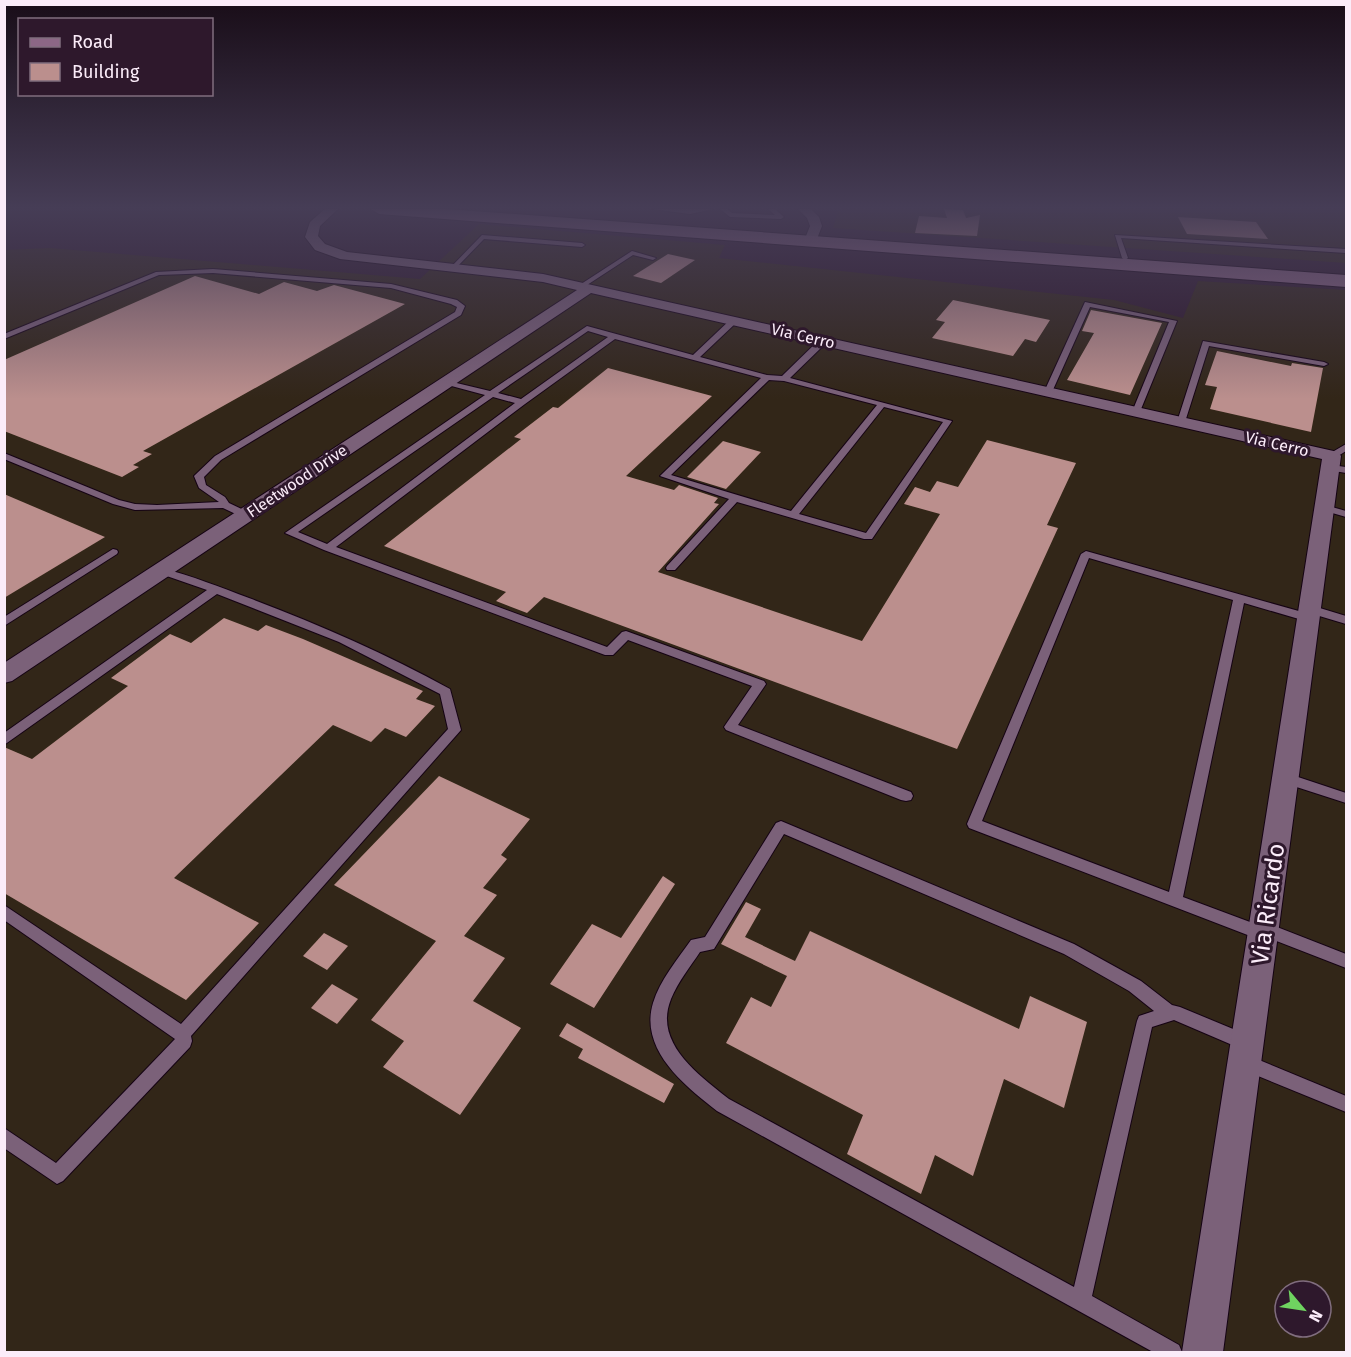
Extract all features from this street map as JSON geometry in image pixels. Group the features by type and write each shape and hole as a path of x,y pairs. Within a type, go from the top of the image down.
{"main road":[{"path":"1239,272 1347,281"},
{"path":"1324,272 1347,274"}],"street":[{"name":"Via Cerro","path":"486,272 543,278 585,287 1339,460"},
{"name":"Fleetwood Drive","path":"4,675 447,382 585,287"},
{"name":"Via Ricardo","path":"1203,1353 1310,614 1336,511 1339,460"}],"lane":[{"path":"4,337 164,272"},
{"path":"217,272 391,286 454,302 461,306 458,313 218,458 200,476 202,486 222,499 225,505"},
{"path":"585,287 605,272"},
{"path":"1048,392 1088,304 1173,321 1136,412"},
{"path":"694,357 734,321"},
{"path":"766,377 665,476 868,537 948,421 784,379 766,377 587,328 290,532 609,652 626,635 760,684 729,727 906,796"},
{"path":"328,548 614,336"},
{"path":"784,379 823,341"},
{"path":"1181,422 1206,343 1324,364"},
{"path":"447,382 522,402"},
{"path":"793,515 882,404"},
{"path":"4,456 116,502 135,507 225,505 246,515"},
{"path":"671,568 735,498"},
{"path":"4,622 113,552"},
{"path":"1347,620 1239,598 1086,554 974,824 1175,900 1347,961"},
{"path":"162,571 253,602 401,667 446,692 455,730 182,1034"},
{"path":"4,740 216,589"},
{"path":"1175,900 1239,598"},
{"path":"1286,778 1347,798"},
{"path":"1169,1013 1135,986 1070,949 781,827 709,944 696,945 666,994 659,1012 665,1045 689,1076 723,1105 1172,1353"},
{"path":"4,911 182,1034 184,1041 180,1049 57,1174 4,1137"},
{"path":"1081,1301 1144,1021 1174,1012 1247,1053 1347,1104"}],"shaded area":[{"path":"4,272 340,272 420,279 427,272 854,272 1114,300 1183,318 1198,281 1346,290 1346,1352 5,1352"}],"building":[{"path":"639,272 677,272 661,283 633,276"},
{"path":"195,276 259,294 284,282 317,291 334,285 405,304 143,451 152,454 133,465 139,467 122,477 4,431 4,360"},
{"path":"953,300 1050,320 1036,342 1025,339 1013,356 932,338 945,322 936,320"},
{"path":"1091,310 1162,323 1130,395 1067,380 1094,333 1082,331"},
{"path":"1217,351 1291,366 1292,363 1323,368 1311,432 1210,409 1217,387 1205,385"},
{"path":"608,368 712,396 626,476 674,490 679,485 718,498 714,503 719,504 658,572 862,641 940,514 904,504 915,487 930,492 937,481 958,487 987,440 1076,463 1047,525 1058,528 957,749 544,597 527,613 496,601 506,592 384,546 521,439 514,437 553,407 558,408"},
{"path":"723,441 761,452 726,489 687,477"},
{"path":"4,494 105,537 4,598"},
{"path":"224,618 258,631 266,625 303,639 423,691 416,699 435,706 406,737 385,728 371,742 333,725 174,878 259,923 186,1000 4,893 4,747 32,759 128,686 111,678 170,634 191,643"},
{"path":"439,776 530,819 501,855 507,859 483,888 497,895 464,936 505,958 473,1001 521,1028 460,1115 383,1067 404,1041 371,1020 436,941 334,885"},
{"path":"663,876 675,884 594,1008 550,984 592,924 621,938"},
{"path":"746,902 761,909 745,937 795,961 810,931 1019,1029 1030,996 1087,1022 1064,1108 1004,1079 973,1176 935,1155 921,1194 847,1154 863,1115 726,1043 751,997 771,1007 787,976 721,944"},
{"path":"324,933 348,946 327,970 303,956"},
{"path":"332,984 358,999 337,1024 311,1008"},
{"path":"567,1023 674,1084 664,1103 578,1058 583,1049 559,1036"}]}
